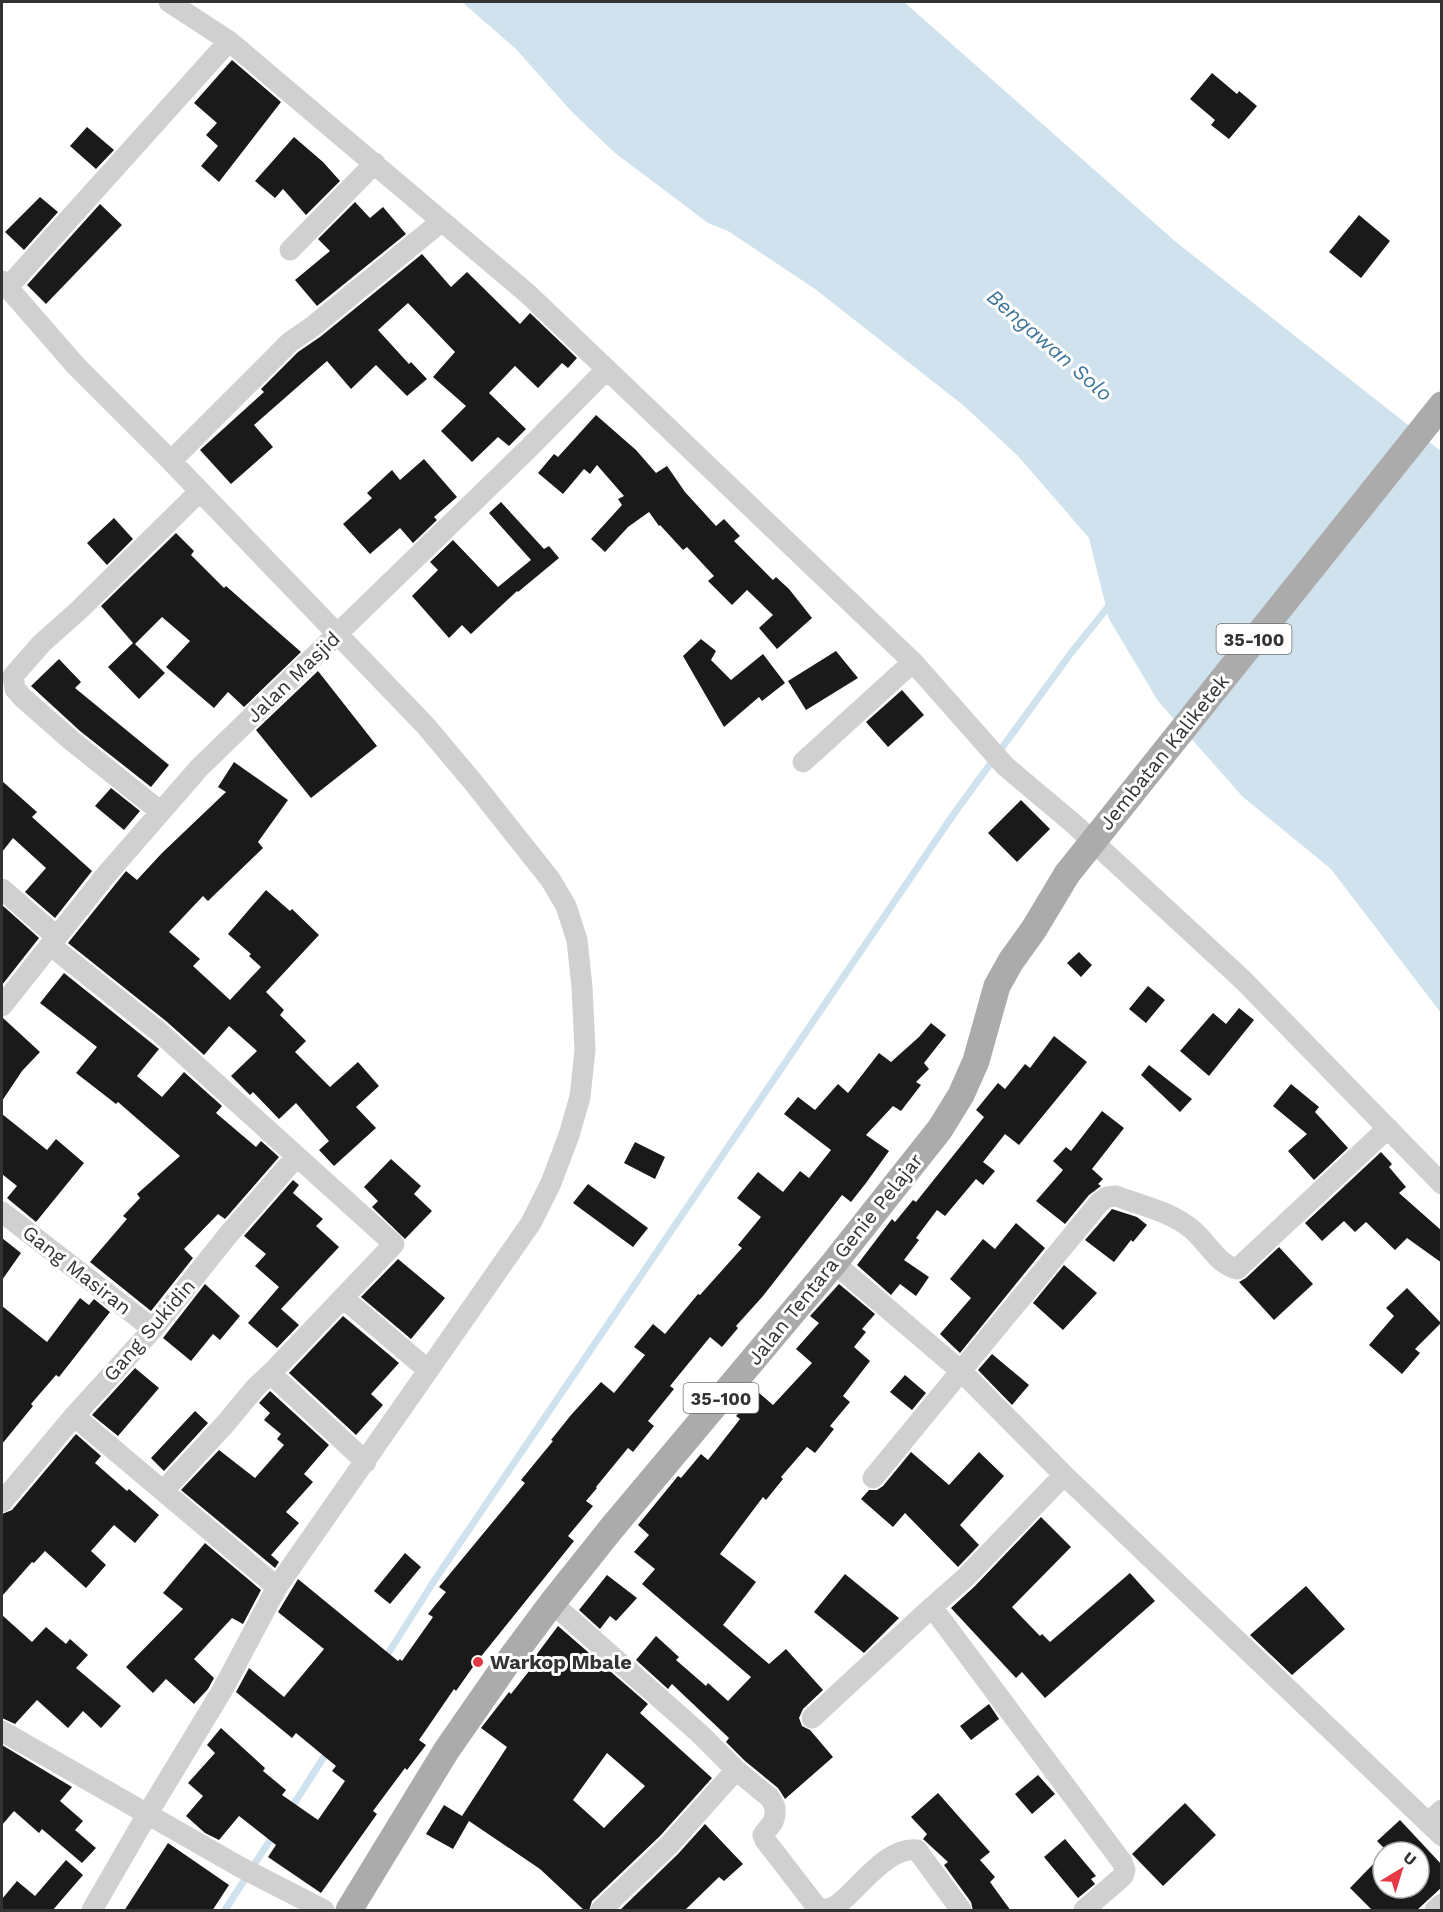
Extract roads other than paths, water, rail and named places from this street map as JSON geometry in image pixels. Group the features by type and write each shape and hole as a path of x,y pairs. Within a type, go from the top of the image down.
{"main road":[{"name":"Jembatan Kaliketek","path":"1067,874 1442,405"},
{"name":"Jalan Tentara Genie Pelajar","path":"349,1911 446,1751 552,1603 611,1529 834,1263 940,1129 961,1095 976,1061 997,986 1067,874"}],"street":[{"path":"169,2 229,41 528,294 913,662 1005,766 1074,824 1243,980 1442,1184"},
{"path":"93,1911 148,1813 223,1689 277,1587 531,1223 551,1183 569,1135 580,1097 585,1050 577,940 566,906 550,879 425,725 171,461 77,367 4,285 229,41"},
{"path":"290,250 375,163"},
{"path":"171,461 291,342 442,221"},
{"name":"Jalan Masjid","path":"2,1006 53,941 199,768 338,635 607,369"},
{"path":"161,812 72,741 23,698 15,689 13,676 42,643 78,611 200,491"},
{"path":"803,762 913,662"},
{"path":"2,889 53,941 158,1031 394,1244 255,1388 163,1491"},
{"path":"873,1478 1099,1203 1107,1197 1116,1196 1170,1216 1190,1227 1228,1267 1238,1269 1388,1128"},
{"name":"Gang Sukidin","path":"2,1502 74,1416 153,1329 228,1235 296,1157"},
{"name":"Gang Masiran","path":"2,1212 153,1329"},
{"path":"834,1263 962,1372 1064,1475 1437,1823"},
{"path":"343,1298 428,1370"},
{"path":"271,1374 366,1462"},
{"path":"74,1416 277,1587"},
{"path":"812,1718 966,1577 1064,1475"},
{"path":"552,1603 770,1798 775,1807 775,1815 773,1822 763,1835 765,1840 819,1910 836,1906 867,1876 899,1852 908,1849 917,1850 961,1911"},
{"path":"932,1607 1122,1862 1125,1870 1123,1876 1084,1911"},
{"path":"2,1731 240,1867 324,1911"},
{"path":"601,1911 669,1845 736,1770"},
{"path":"1435,1911 1442,1904"}],"water":[{"name":"Bengawan Solo","path":"462,2 904,2 1176,242 1441,451 1441,1013 1331,869 1243,797 1158,701 1109,619 1089,538 1018,456 963,405 815,289 728,231 708,223 615,153 571,111 516,49"}],"waterway":[{"path":"384,1660 434,1581 953,815 1071,653 1112,602"},
{"path":"290,1810 329,1749"},
{"path":"225,1910 274,1834"}],"place":[{"name":"Warkop Mbale","path":"478,1662"}]}
